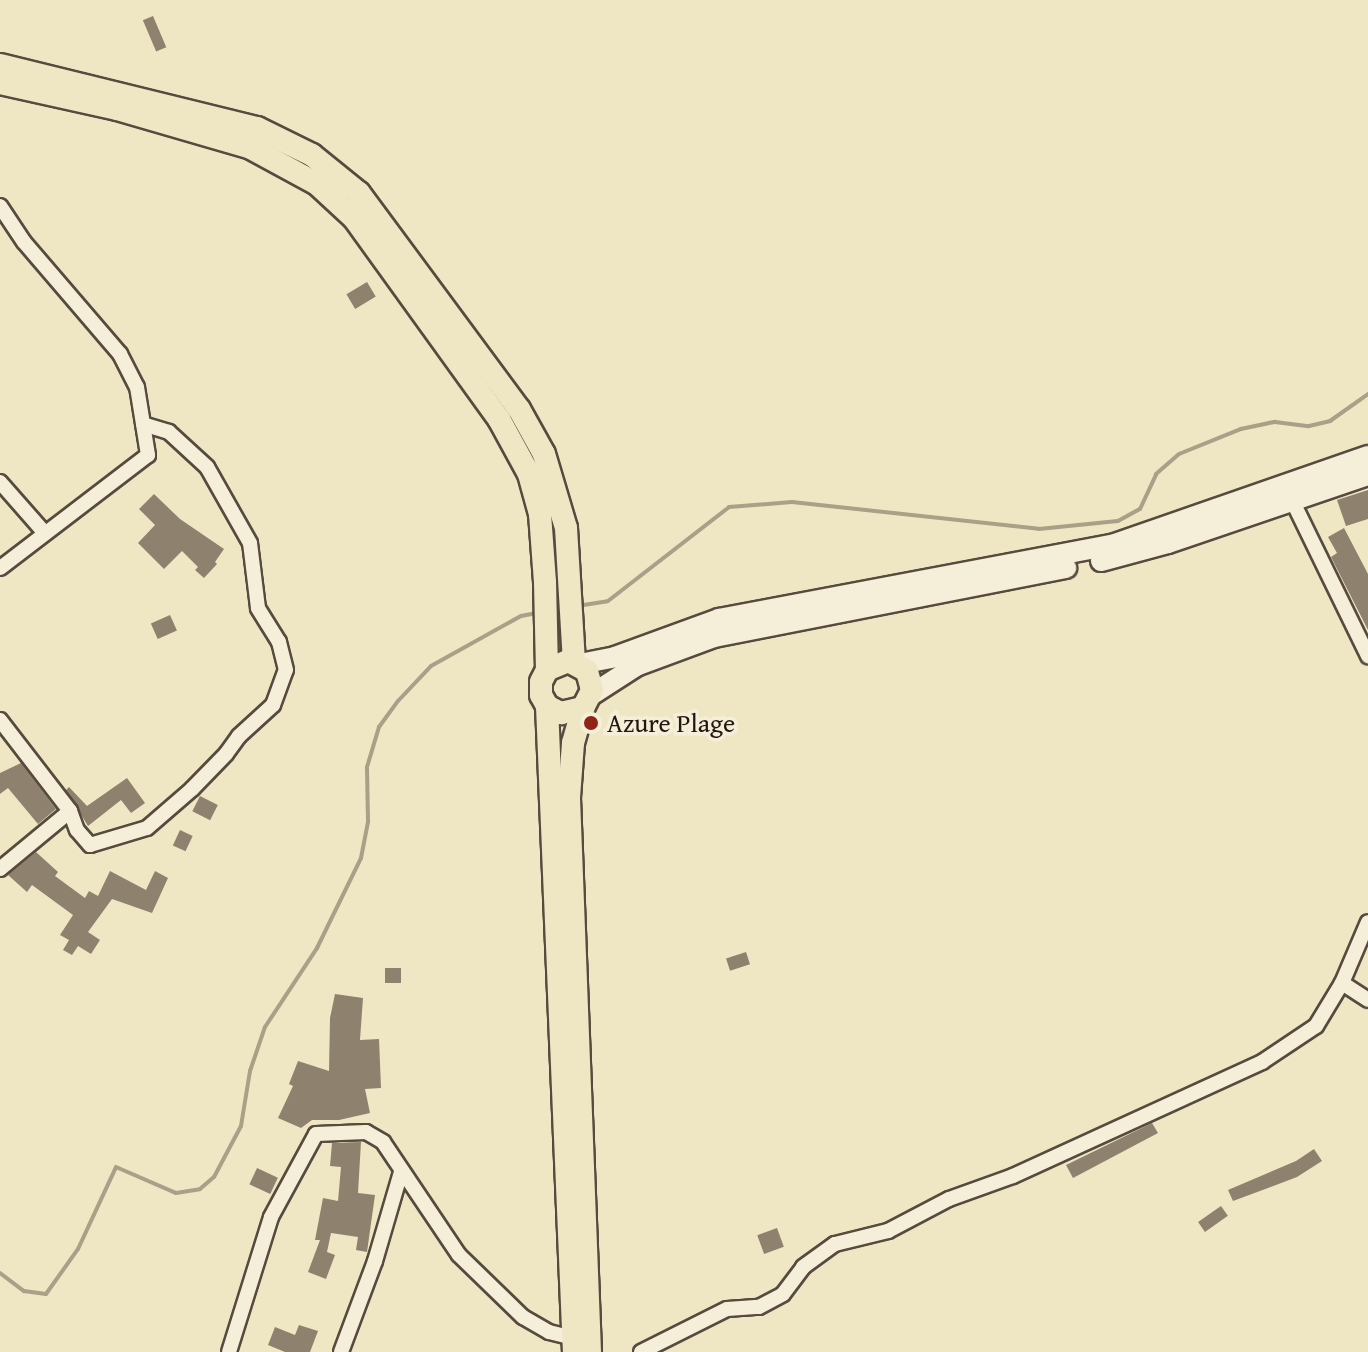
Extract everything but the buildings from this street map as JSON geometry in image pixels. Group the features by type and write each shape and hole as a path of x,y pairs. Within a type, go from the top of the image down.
{"highway":[{"path":"0,65 257,128 303,149 344,179 382,220 533,432 561,503 575,656 590,676 587,702 571,752 569,798 579,1347"},
{"path":"0,83 117,109 251,148 296,170 336,200 370,238 516,445 538,504 545,582 547,670 540,688 547,706 579,1347"},
{"path":"547,670 575,656"},
{"path":"547,706 569,713 587,702"}],"main road":[{"path":"575,656 615,657 719,619 1112,545 1368,456"},
{"path":"587,702 636,666 714,637 1132,554 1368,475"}],"street":[{"path":"0,206 24,242 120,354 137,387 148,455 0,568"},
{"path":"0,720 70,811 77,830 90,845 147,828 192,789 239,736 273,705 286,670 279,642 258,608 250,543 207,467 169,432 143,424"},
{"path":"0,482 44,532"},
{"path":"1292,500 1368,656"},
{"path":"0,869 70,811"},
{"path":"641,1352 727,1309 759,1307 783,1294 803,1267 835,1244 888,1231 949,1199 1013,1176 1262,1062 1316,1026 1342,983 1368,922"},
{"path":"1342,983 1368,1000"},
{"path":"229,1352 271,1217 316,1134 366,1132 383,1142 459,1255 523,1317 579,1347"},
{"path":"341,1352 375,1261 401,1172"}],"waterway":[{"path":"577,606 608,601 729,507 792,502 1039,529 1118,521 1140,509 1156,474 1179,454 1241,429 1275,422 1309,426 1330,421 1368,394"},
{"path":"0,1273 24,1291 46,1294 78,1249 116,1167 176,1193 200,1189 214,1177 241,1126 250,1071 265,1027 317,948 361,858 368,821 367,767 379,727 398,701 431,666 521,616 537,613"}],"place":[{"name":"Azure Plage","path":"591,723"}]}
